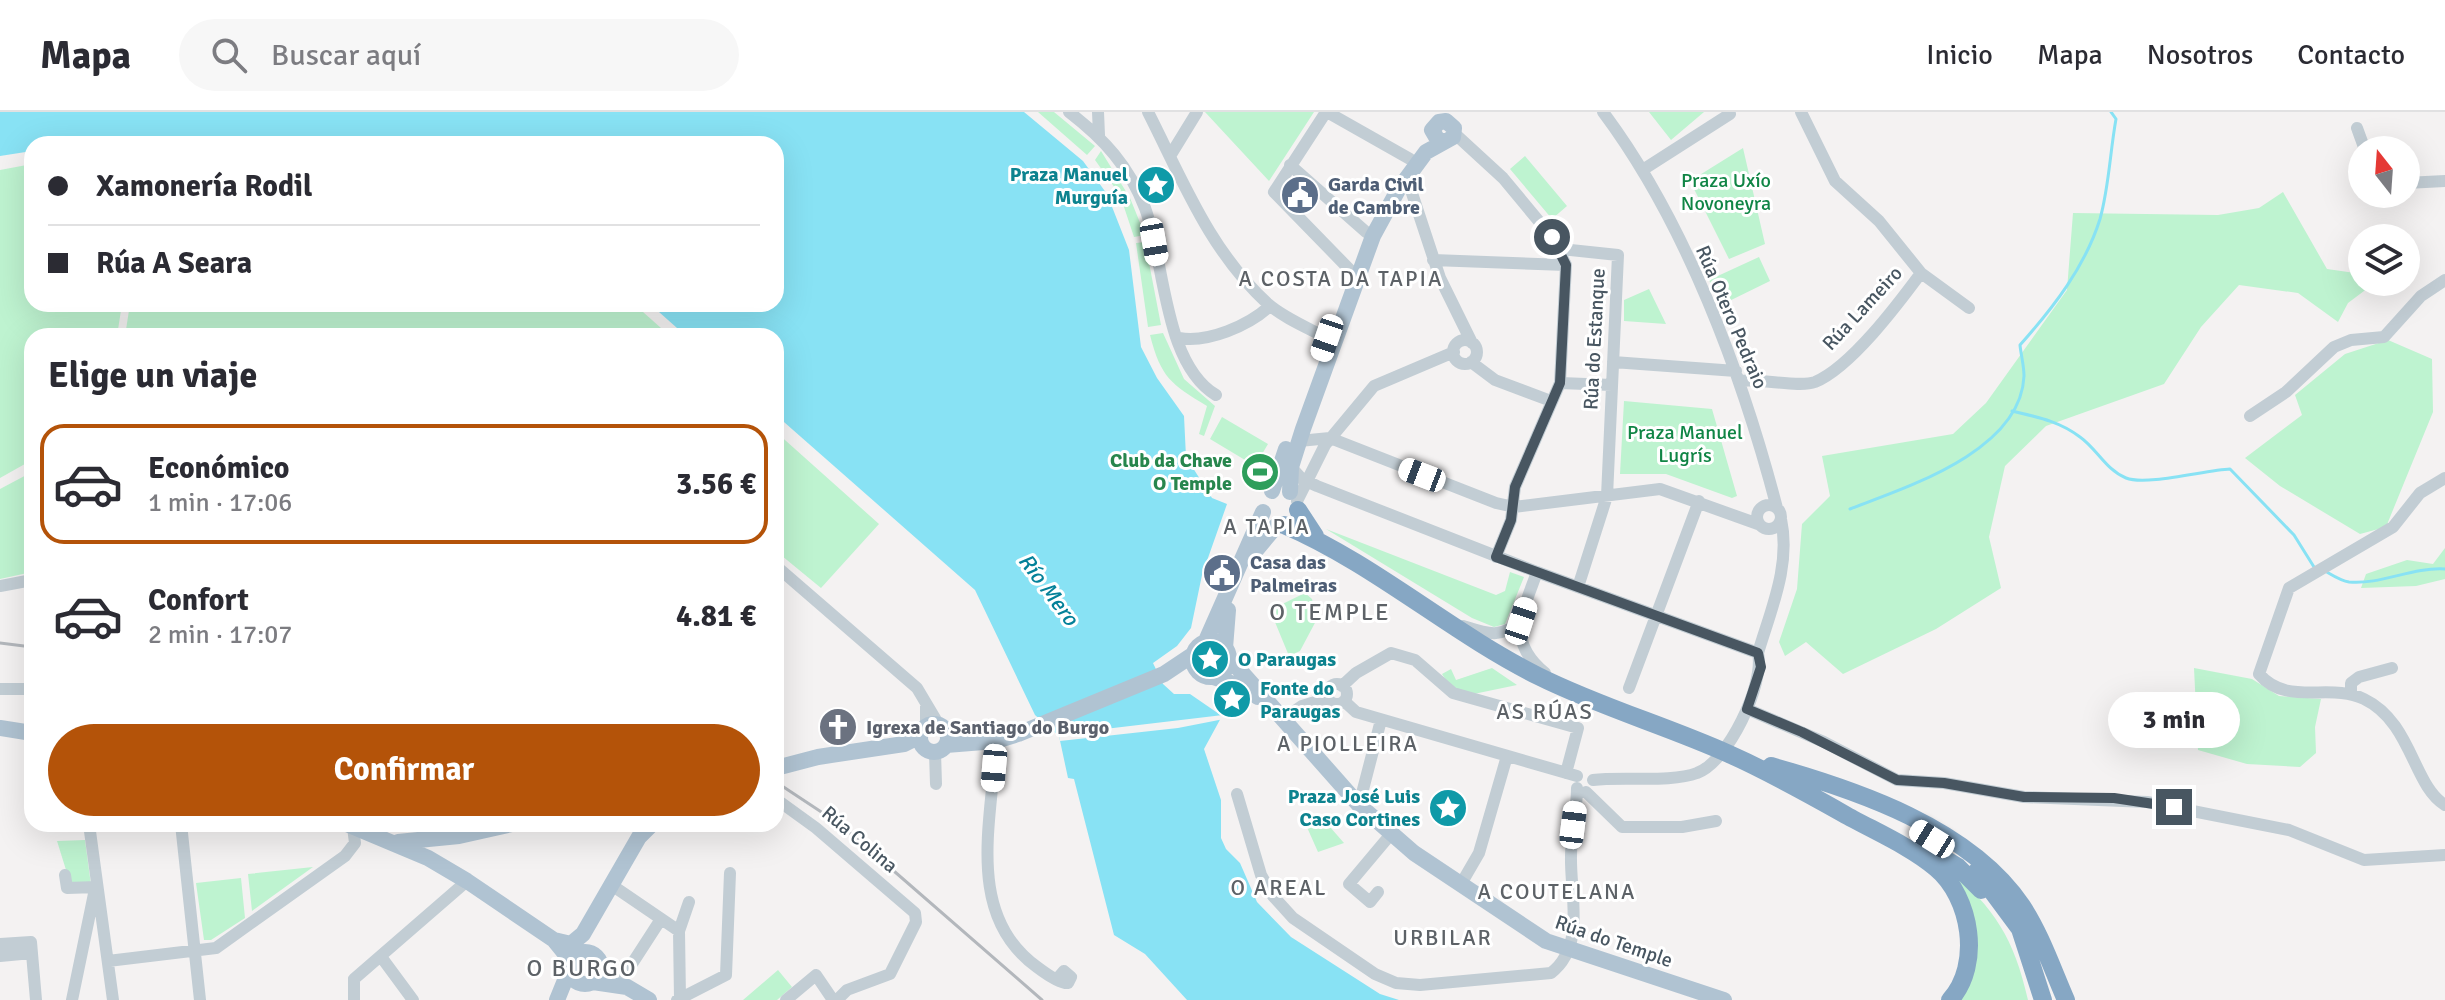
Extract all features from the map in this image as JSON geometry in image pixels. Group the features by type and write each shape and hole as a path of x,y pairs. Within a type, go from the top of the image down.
{"highway":[{"path":"1294,499 1294,529 1555,684 1730,754 1904,815 1952,838 1972,853 2021,904 2035,927 2066,1000"},
{"path":"1730,754 1904,847 1947,880 1963,910 1968,952 1968,964 1950,1000"},
{"path":"1765,765 1916,829 1974,867 2020,929 2043,1000"},
{"path":"1807,793 1887,828 1958,867 2002,914 2013,935 2034,1000"}],"main road":[{"path":"1436,139 1448,142 1451,124 1464,112"},
{"path":"1206,674 1200,648 1263,512 1264,500 1272,491 1357,265 1366,232 1410,159 1436,139"},
{"path":"1357,265 1407,178 1436,139"},
{"path":"1294,529 1291,467 1329,342"},
{"path":"1272,491 1294,499"},
{"path":"1263,512 1294,529"},
{"path":"1164,674 1206,674 1227,669 1226,615 1249,559 1260,543 1294,529"},
{"path":"1260,543 1294,529"},
{"path":"934,737 996,741 1164,674 1200,648 1216,642 1227,653"},
{"name":"Rúa do Temple","path":"1227,653 1359,805 1391,834 1461,884 1546,941 1724,1000"},
{"name":"Rúa do Temple","path":"1206,674 1243,687 1283,719"},
{"path":"784,766 934,737 1032,729"},
{"path":"1,732 24,733"},
{"path":"368,832 467,881 554,940 570,964 573,978 596,972"},
{"path":"393,842 477,832"},
{"path":"554,940 575,942 613,886 637,832"},
{"path":"448,870 441,861 439,848 459,836"},
{"path":"587,926 586,944 596,972"},
{"path":"557,1000 570,964 583,953 596,972 649,1000"},
{"path":"563,1000 596,972"}],"street":[{"path":"1069,112 1099,135 1118,156 1145,206 1163,288 1179,338 1194,377 1216,395"},
{"path":"1098,112 1099,135"},
{"path":"1148,112 1207,233 1270,306 1329,342"},
{"path":"1170,156 1197,112"},
{"path":"1357,265 1274,192 1327,112 1410,159"},
{"name":"Rúa Otero Pedraio","path":"1580,782 1697,773 1714,761 1747,709 1761,667 1758,653 1785,562 1786,542 1738,376 1644,169 1603,112"},
{"name":"Rúa Lameiro","path":"1801,112 1835,181 1879,221 1921,273 1969,308"},
{"path":"1644,169 1730,114"},
{"path":"1451,124 1503,178 1561,249 1566,265 1560,383 1515,487 1514,507 1496,557"},
{"path":"2357,128 2360,136"},
{"path":"1290,165 1366,232"},
{"path":"1407,178 1433,260 1477,353 1471,362"},
{"path":"2420,182 2445,181"},
{"name":"Rúa do Estanque","path":"1561,249 1618,255 1607,496 1578,587"},
{"path":"1433,260 1566,265"},
{"name":"Rúa Lameiro","path":"1613,362 1814,383 1894,310 1921,273"},
{"path":"2250,416 2286,392 2334,347 2351,340 2384,337 2421,296 2445,280"},
{"path":"1179,338 1211,336 1260,315 1270,306"},
{"path":"1294,499 1308,481 1330,438 1374,386 1454,352 1462,341 1472,343"},
{"path":"1454,352 1458,362 1471,362 1495,380 1551,401"},
{"path":"1560,383 1612,385"},
{"path":"1299,441 1330,438 1496,503 1514,507 1660,489 1699,501 1758,524 1772,529 1779,513 1766,505 1759,509 1758,524"},
{"path":"1291,467 1308,481 1496,557 1758,653"},
{"path":"2445,478 2420,493 2393,527 2289,588 2259,674 2267,683 2286,692 2351,694 2380,709 2402,735 2434,798 2445,805"},
{"path":"1629,688 1699,501"},
{"path":"1537,572 1521,621 1524,652 1555,684"},
{"path":"784,573 917,688 926,702 934,737 936,784"},
{"path":"0,586 24,582"},
{"path":"1446,621 1495,636 1509,632 1521,621"},
{"path":"1237,794 1261,875 1273,896 1293,918 1381,977 1396,983 1420,985 1551,973 1562,964 1569,951 1573,911 1571,857 1580,782 1578,728 1453,693 1415,660 1391,653 1356,673 1342,686 1331,687 1328,698"},
{"path":"2351,694 2351,683 2359,677 2392,668"},
{"path":"1342,686 1346,692 1344,701"},
{"path":"0,689 24,689"},
{"path":"1283,719 1302,706 1328,698"},
{"path":"1328,698 1336,704 1344,701"},
{"path":"1344,701 1356,712 1507,756 1580,782 1622,827 1682,827 1716,821"},
{"path":"1747,709 1813,737 1897,780 1944,783 2024,797 2147,802 2289,830 2364,860 2445,855"},
{"path":"1359,805 1381,720"},
{"path":"996,741 985,868 989,894 1013,943 1029,961 1058,978"},
{"path":"1461,884 1479,853 1507,756"},
{"path":"784,761 797,763"},
{"name":"Rúa Colina","path":"784,805 816,828 915,913 916,922 890,974 847,990 835,1000"},
{"path":"90,832 113,1000"},
{"path":"182,832 200,1000"},
{"path":"108,961 216,948 345,856 355,843 352,832"},
{"path":"1378,892 1370,902 1349,884 1391,834"},
{"path":"689,902 679,931 679,1000 726,975 730,873"},
{"path":"65,875 67,888 97,887"},
{"path":"354,1000 354,979 382,958 467,881"},
{"path":"613,886 679,931"},
{"path":"72,1000 92,893 97,887"},
{"path":"596,972 628,970 661,919"},
{"path":"0,944 31,947"},
{"path":"0,956 31,947"},
{"path":"31,947 36,1000"},
{"path":"382,958 413,1000"},
{"path":"786,1000 816,975 835,1000"}],"green space":[{"path":"1038,112 1054,112 1095,146 1087,155"},
{"path":"1205,112 1314,112 1269,181"},
{"path":"1649,112 1704,112 1671,140"},
{"name":"Praza Uxío Novoneyra","path":"1743,148 1765,244 1729,259 1690,181"},
{"path":"1101,151 1130,198 1145,235 1134,237 1120,195 1095,160"},
{"path":"1525,156 1567,206 1552,219 1510,169"},
{"path":"24,166 24,312 121,312 118,328 24,328 24,464 0,478 0,170"},
{"path":"2283,192 2327,269 2348,272 2348,296 2357,296 2348,303 2338,322 2298,293 2239,285 2201,327 2164,384 2046,426 2005,466 1989,537 2001,588 1936,629 1843,674 1806,642 1785,656 1779,642 1797,589 1802,524 1830,496 1822,456 1953,434 1986,403 2067,290 2073,213 2218,215 2259,208"},
{"path":"1145,242 1161,325 1148,327 1136,243"},
{"path":"1759,257 1770,281 1721,305 1709,280"},
{"path":"1649,289 1666,324 1624,321 1624,300"},
{"path":"129,312 643,312 661,328 126,328"},
{"path":"1163,333 1184,379 1215,406 1204,436 1199,434 1207,406 1176,385 1158,361 1150,335"},
{"path":"2388,340 2432,359 2433,412 2386,527 2360,534 2280,486 2245,458 2302,415 2295,395 2345,354"},
{"name":"Praza Manuel Lugrís","path":"1624,401 1712,409 1737,496 1732,498 1666,474 1620,474"},
{"path":"1222,417 1268,444 1255,466 1210,439"},
{"path":"784,439 879,524 821,588 784,558"},
{"path":"24,476 24,574 0,579 0,489"},
{"path":"1326,529 1496,595 1505,591 1510,572 1524,577 1505,624 1494,627 1472,618"},
{"path":"2445,548 2445,579 2416,586 2361,588 2366,574 2407,560 2433,564"},
{"path":"1305,593 1312,599 1317,619 1300,651 1289,656 1270,610"},
{"path":"1492,668 1517,685 1464,696 1449,685 1442,674 1451,669 1456,680"},
{"path":"2194,668 2252,679 2279,696 2321,699 2315,727 2316,753 2300,767 2247,764 2198,750"},
{"path":"1323,819 1344,843 1318,852 1306,825"},
{"path":"85,840 91,885 71,886 57,841"},
{"path":"313,867 252,911 248,874"},
{"path":"1948,868 1978,897 2000,926 2016,959 2028,1000 1956,1000 1969,977"},
{"path":"241,878 245,918 211,940 204,940 196,883"},
{"path":"778,970 792,987 777,1000 743,1000"}],"water":[{"name":"Río Mero","path":"0,112 1024,112 1083,161 1107,194 1129,250 1141,347 1157,378 1184,416 1186,457 1212,498 1227,504 1202,575 1191,628 1177,646 1153,663 1163,684 1174,694 1190,694 1222,716 1204,749 1221,800 1221,838 1226,849 1240,863 1257,902 1291,937 1380,994 1399,1000 1187,1000 1145,954 1114,935 1074,779 1068,778 1059,736 1035,715 975,590 784,422 784,328 677,328 659,312 784,312 784,136 24,136 24,152 0,156"}],"pier":[{"path":"1223,715 1224,719 1178,728 1060,741 1059,736 1071,733"}],"waterway":[{"path":"1850,509 1929,477 1957,462 1983,445 2004,425 2018,402 2024,376 2020,345 2067,286 2094,237 2105,195 2116,119 2111,112"},
{"path":"2012,411 2064,427 2126,478 2161,479 2230,469 2294,535 2314,567"},
{"path":"2325,571 2346,581 2361,582 2445,569"}],"railway":[{"path":"0,643 24,646"},
{"path":"784,787 841,825 1042,1000"}],"place":[{"name":"Praza Manuel Murguía","path":"1156,185"},
{"name":"Garda Civil de Cambre","path":"1300,195"},
{"name":"Club da Chave O Temple","path":"1260,472"},
{"name":"Casa das Palmeiras","path":"1222,573"},
{"name":"O Paraugas","path":"1210,659"},
{"name":"Fonte do Paraugas","path":"1232,699"},
{"name":"Igrexa de Santiago do Burgo","path":"838,727"},
{"name":"Praza José Luis Caso Cortines","path":"1448,808"}],"district":[{"name":"A COSTA DA TAPIA","path":"1341,278"},
{"name":"A TAPIA","path":"1267,526"},
{"name":"O TEMPLE","path":"1330,612"},
{"name":"AS RÚAS","path":"1545,711"},
{"name":"A PIOLLEIRA","path":"1348,743"},
{"name":"O AREAL","path":"1279,887"},
{"name":"A COUTELANA","path":"1557,891"},
{"name":"URBILAR","path":"1443,937"},
{"name":"O BURGO","path":"582,968"}],"route":[{"path":"1552,237 1561,249 1566,265 1560,383 1515,487 1511,520 1496,557 1758,653 1761,667 1758,683 1747,709 1824,742 1897,780 1944,783 2024,797 2114,798 2174,807"}]}
